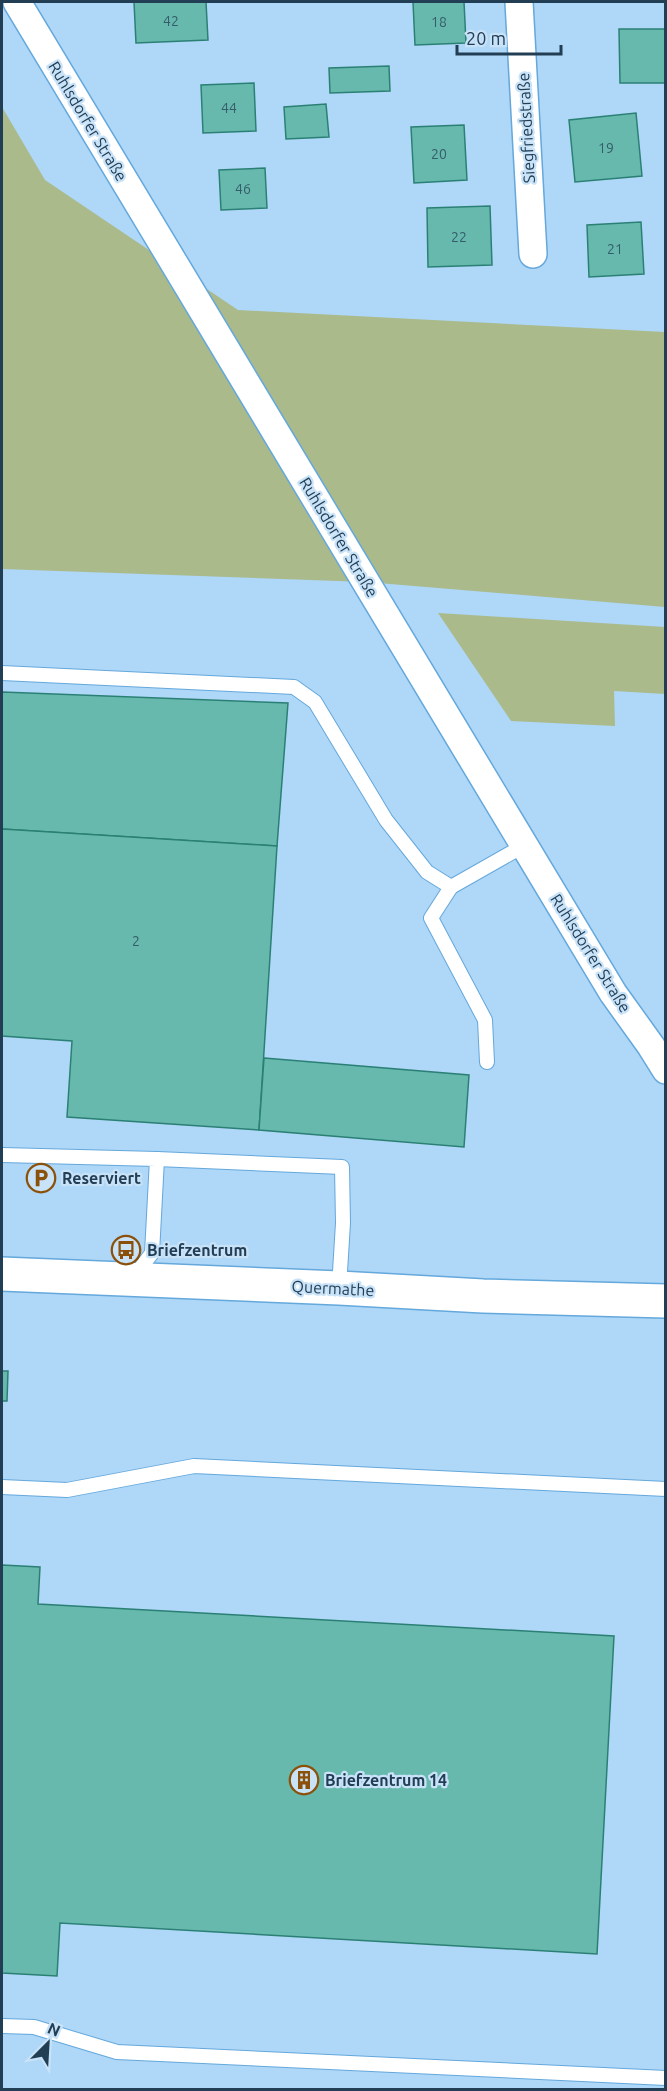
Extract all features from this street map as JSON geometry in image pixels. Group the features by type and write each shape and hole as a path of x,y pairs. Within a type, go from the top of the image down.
{"main road":[{"name":"Quermathe","path":"2,1274 483,1296 666,1301"}],"street":[{"name":"Ruhlsdorfer Straße","path":"17,2 613,993 666,1070"},
{"name":"Siegfriedstraße","path":"519,2 532,254"}],"lane":[{"path":"2,673 294,687 315,702 386,820 427,872 451,887"},
{"path":"488,1062 485,1020 431,918 451,887 525,845"},
{"path":"2,1155 342,1167 343,1223 339,1288"},
{"path":"131,1280 152,1252 157,1159"},
{"path":"2,1487 67,1490 194,1466 666,1489"},
{"path":"2,2026 34,2027 117,2052 666,2078"}],"green space":[{"path":"2,107 45,180 238,310 665,332 665,607 366,582 2,569"},
{"path":"438,613 665,627 665,694 614,691 615,726 511,721"}],"building":[{"path":"134,2 206,2 208,40 136,43"},
{"path":"413,2 464,2 466,43 415,45"},
{"path":"619,29 666,29 666,83 620,83"},
{"path":"389,66 390,91 330,93 329,68"},
{"path":"254,83 256,131 203,133 201,85"},
{"path":"326,104 329,137 286,139 284,107"},
{"path":"636,113 642,176 575,182 569,120"},
{"path":"464,125 467,180 414,183 411,127"},
{"path":"265,168 267,208 221,210 219,170"},
{"path":"490,206 492,265 428,267 427,208"},
{"path":"641,222 644,274 589,277 587,225"},
{"path":"2,692 288,703 277,846 2,829"},
{"path":"2,829 277,846 259,1130 67,1117 72,1041 2,1036"},
{"path":"264,1058 469,1075 464,1147 259,1130"},
{"path":"2,1371 8,1371 7,1401 2,1401"},
{"name":"Briefzentrum 14","path":"2,1565 40,1567 38,1604 614,1636 597,1954 60,1923 57,1976 2,1973"}],"place":[{"name":"Reserviert","path":"41,1178"},
{"name":"Briefzentrum","path":"126,1250"},
{"name":"Briefzentrum 14","path":"304,1780"}]}
